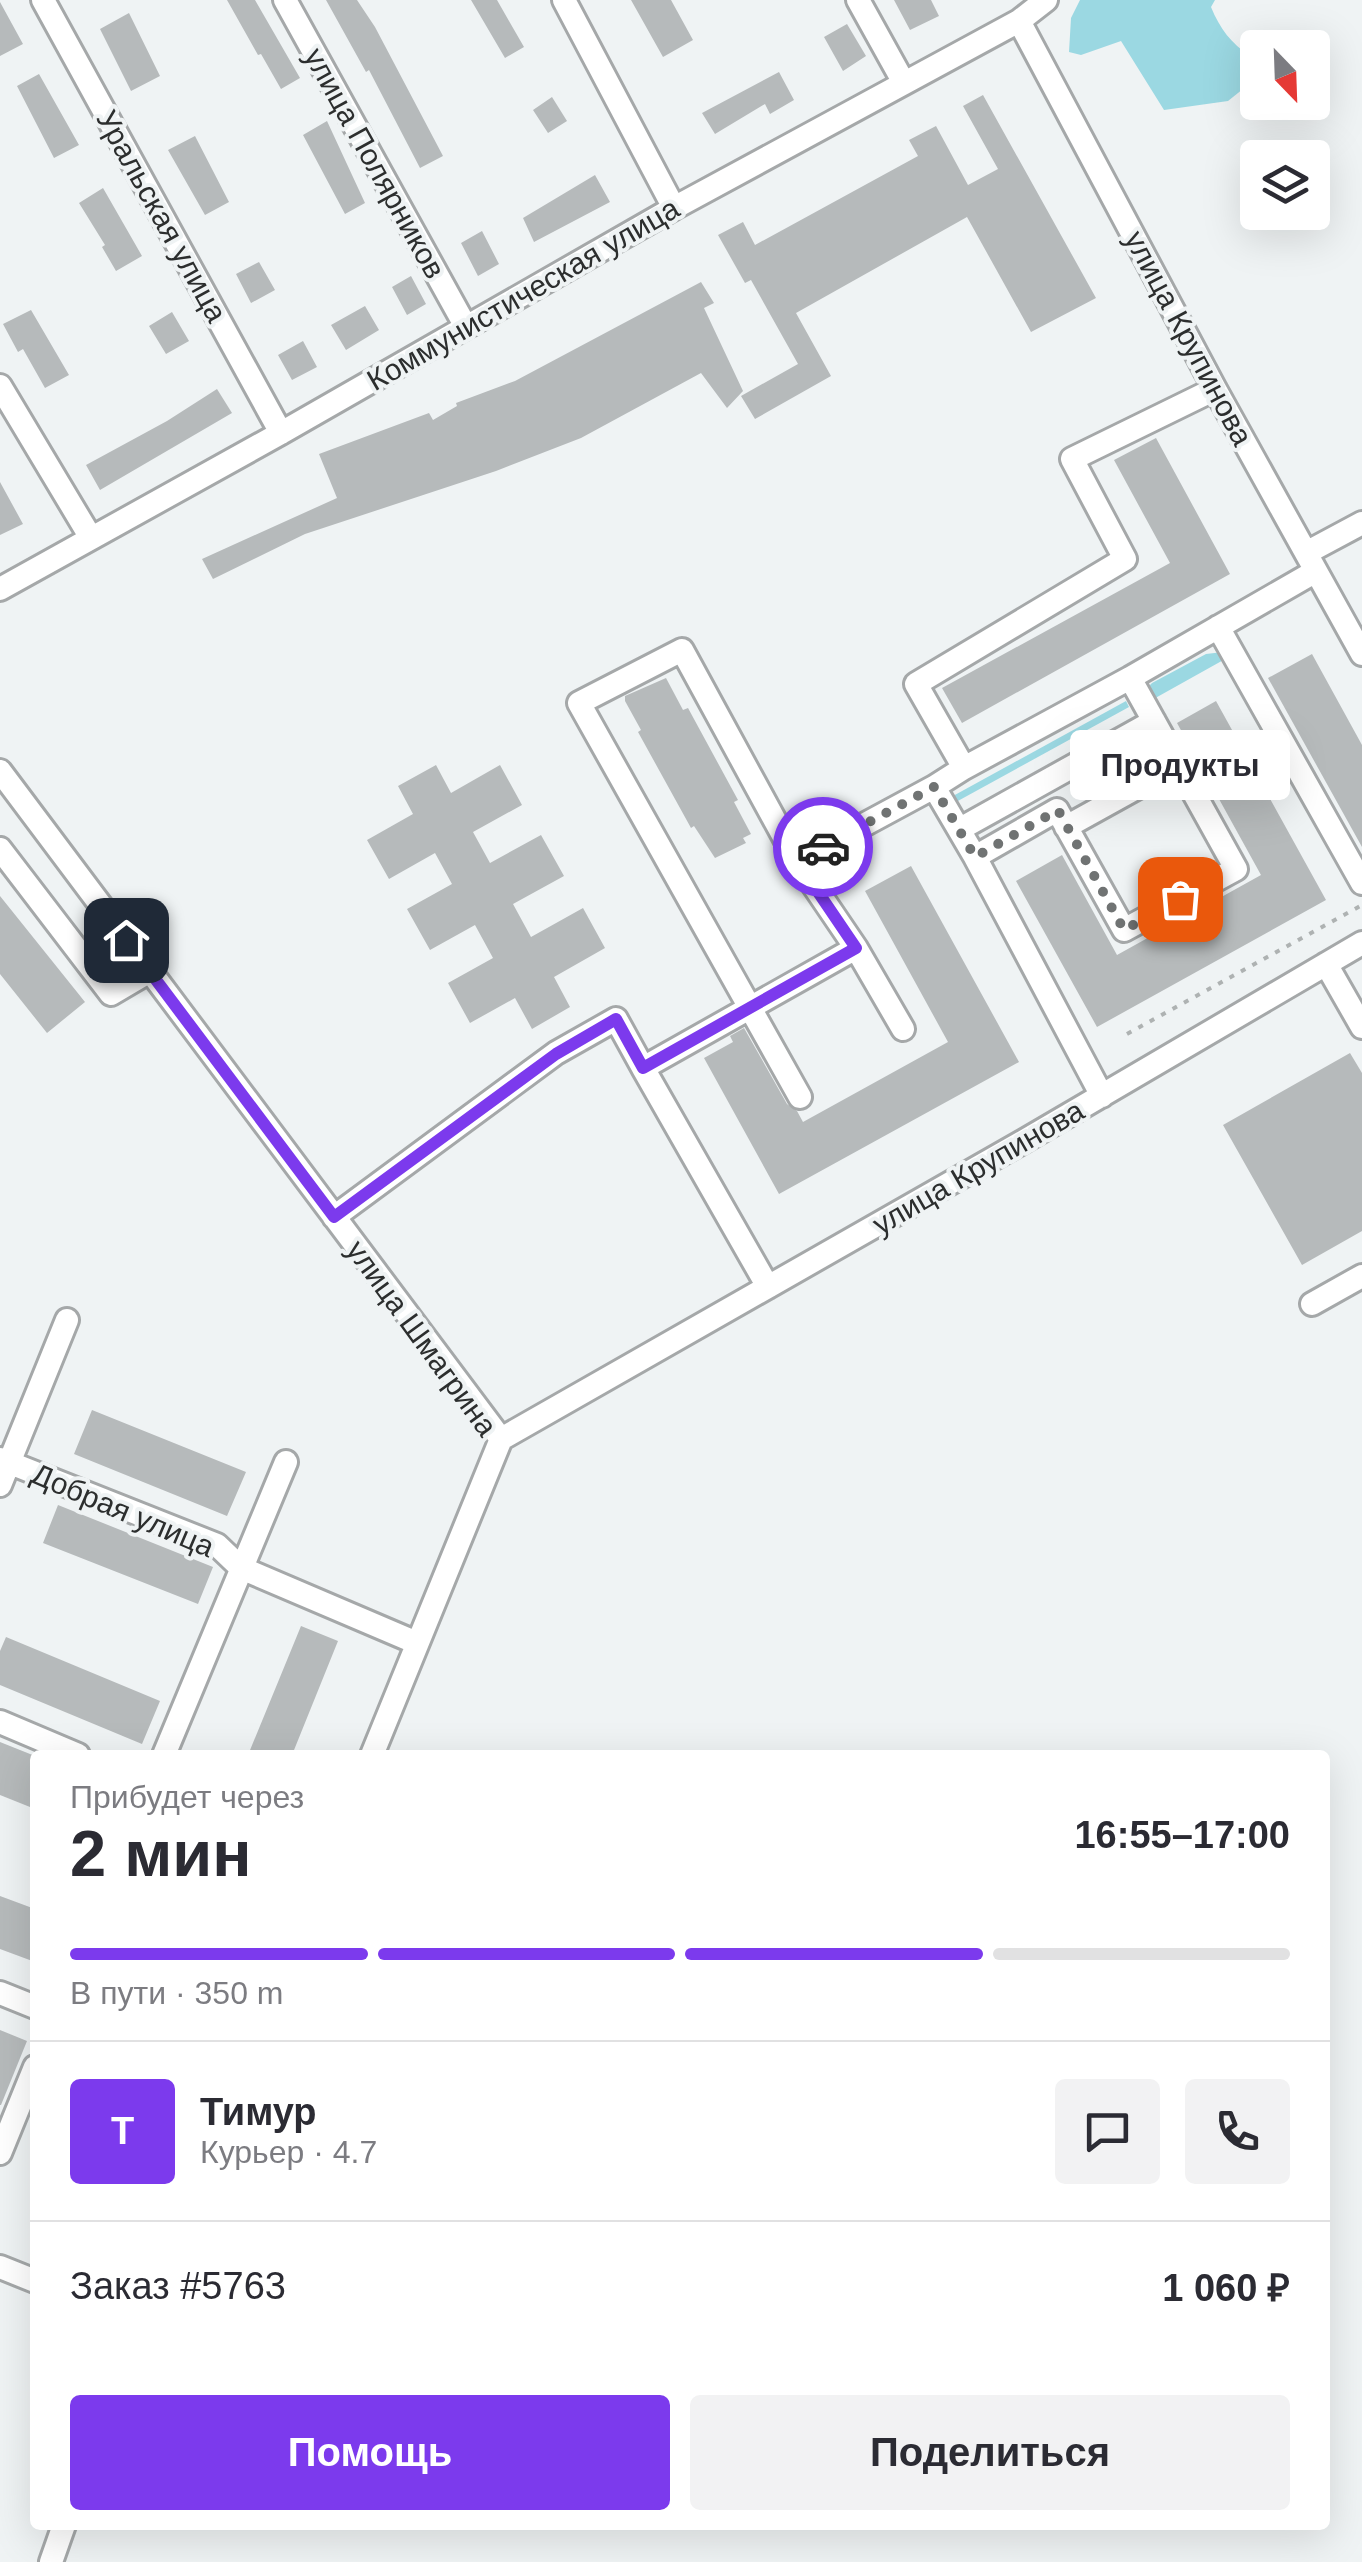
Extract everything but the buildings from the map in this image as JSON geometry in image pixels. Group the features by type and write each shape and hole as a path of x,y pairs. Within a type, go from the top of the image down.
{"street":[{"name":"Уральская улица","path":"43,0 281,433"},
{"name":"улица Полярников","path":"285,0 466,327"},
{"path":"564,0 674,208"},
{"path":"858,0 904,83"},
{"name":"Коммунистическая улица","path":"0,589 674,208 1019,21 1046,0"},
{"name":"улица Крупинова","path":"1019,21 1362,654"},
{"path":"0,386 92,538"},
{"path":"964,768 916,684 1126,559 1072,459 1215,388"},
{"path":"797,861 1218,627 1362,523"},
{"path":"1218,627 1362,882"},
{"path":"800,1097 579,703 682,650 797,861 856,948 903,1028"},
{"path":"975,857 1058,810 1124,930 1236,869 1130,678"},
{"path":"960,829 1154,721"},
{"path":"1066,827 1178,765"},
{"name":"улица Шмагрина","path":"3,782 501,1439 374,1750"},
{"path":"934,787 1102,1096"},
{"path":"0,849 111,994 150,971"},
{"name":"улица Крупинова","path":"501,1439 1362,943"},
{"path":"643,1068 856,948"},
{"path":"1326,964 1362,1027"},
{"path":"334,1217 556,1054 616,1019 768,1287"},
{"path":"1312,1304 1362,1276"},
{"path":"0,1485 5,1461 67,1320"},
{"name":"Добрая улица","path":"5,1461 217,1546 241,1568 418,1643"},
{"name":"Добрая улица","path":"166,1750 286,1462"},
{"path":"0,1722 66,1750"},
{"path":"0,1993 30,2004"},
{"path":"0,2153 30,2080"},
{"path":"0,2267 30,2279"},
{"path":"51,2562 62,2530"}],"path":[{"path":"1127,1034 1362,905"}],"shaded area":[{"path":"1080,0 1215,0 1211,7 1222,29 1240,48 1240,91 1228,101 1164,110 1121,41 1081,55 1069,52 1071,18"},
{"path":"1223,652 1227,658 1150,701 1147,688 1152,683 1206,654"},
{"path":"1126,701 1129,707 956,802 953,796"}],"way so far":[{"path":"823,847 934,787 975,857 1058,810 1124,930 1180,899"}],"place":[{"name":"Продукты","path":"1180,899"}],"route":[{"path":"126,940 334,1217 556,1054 616,1019 643,1068 856,948 797,861 823,847"}]}
